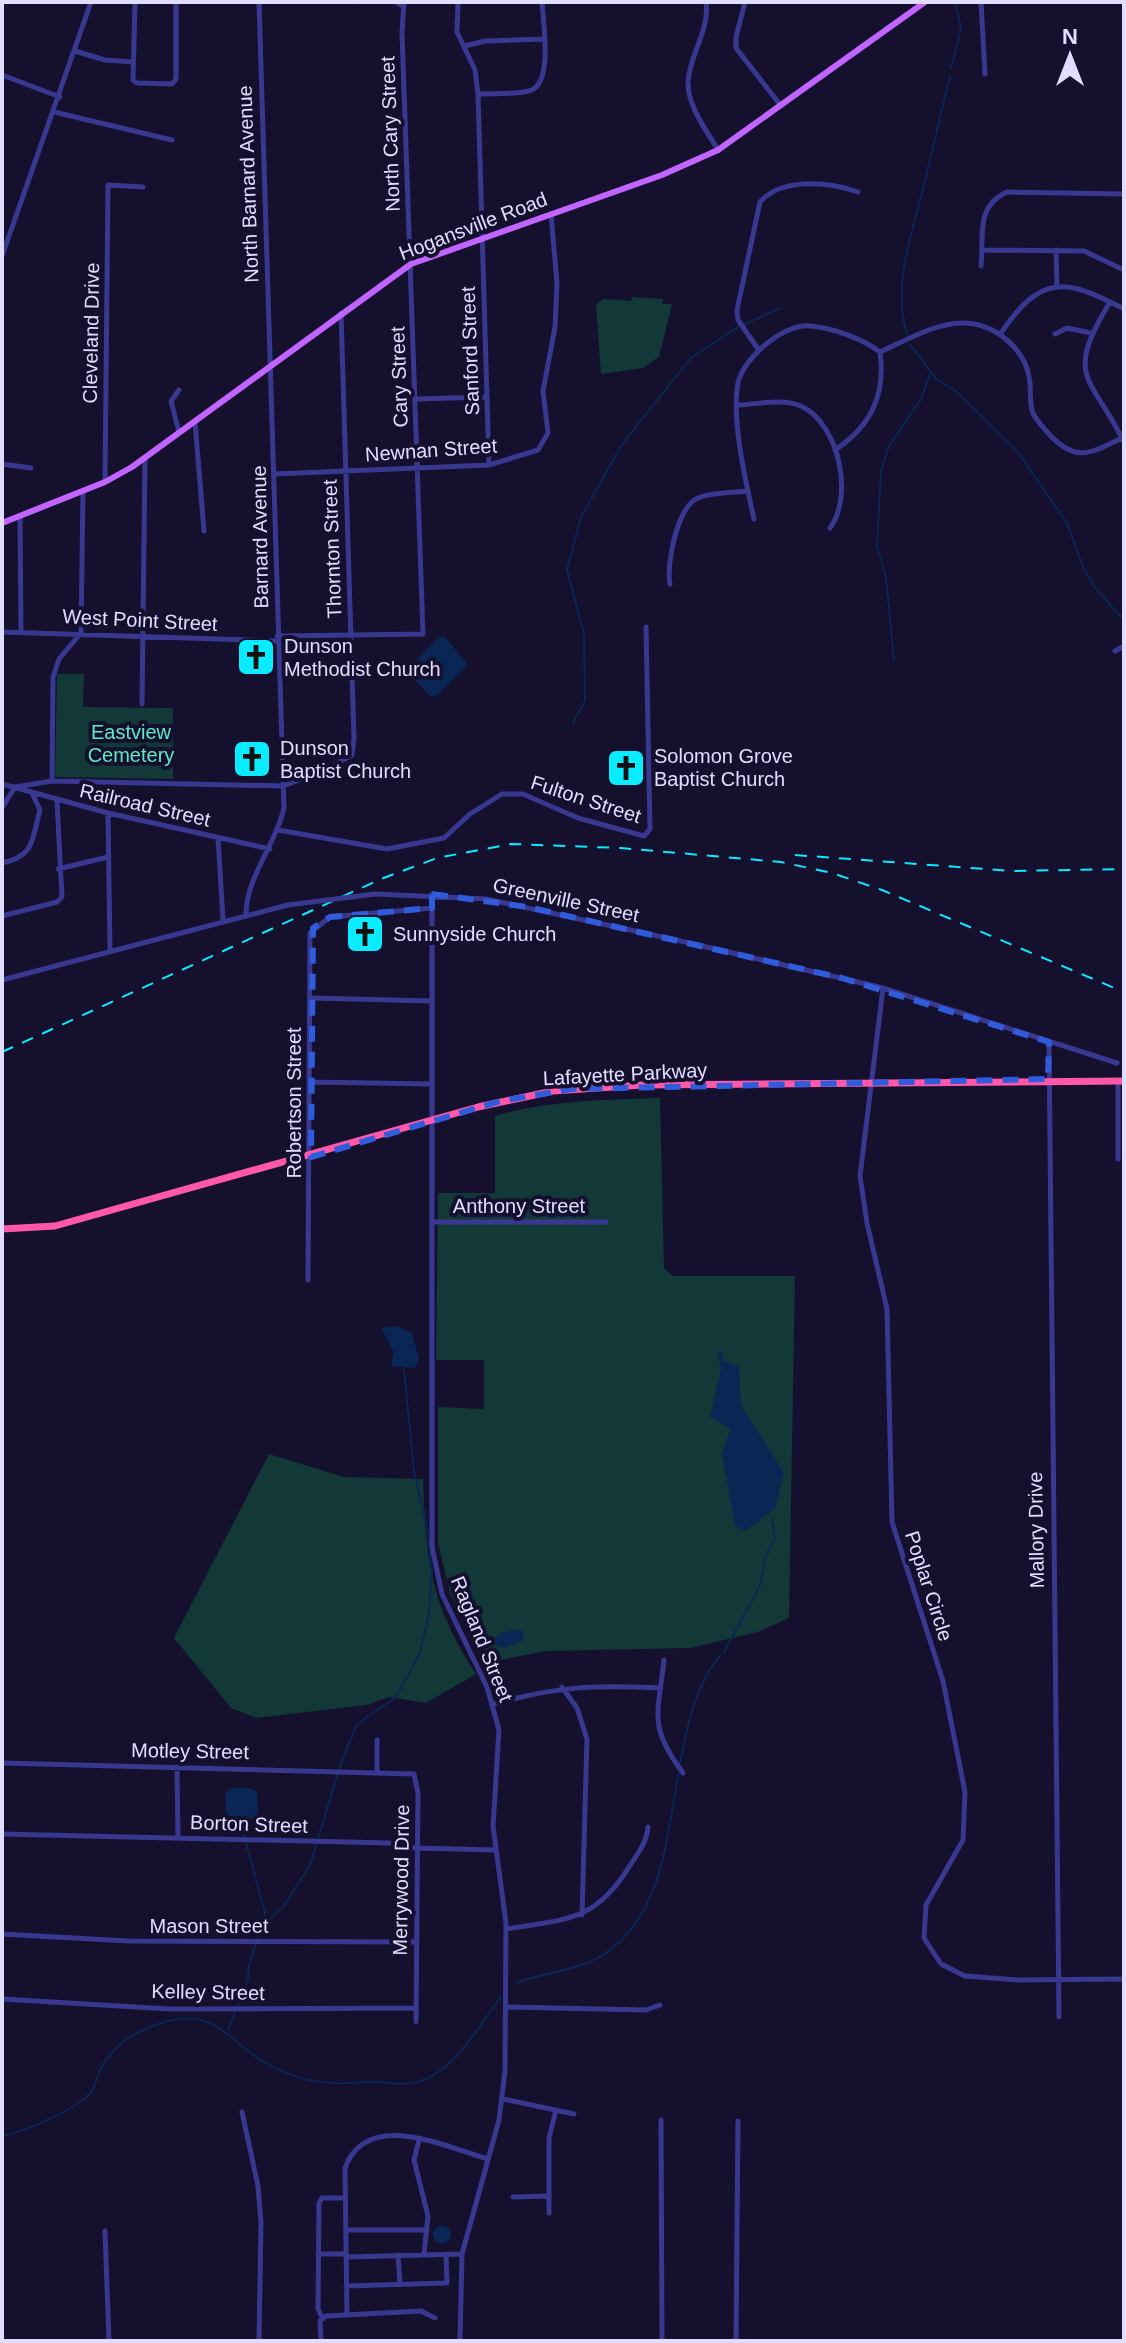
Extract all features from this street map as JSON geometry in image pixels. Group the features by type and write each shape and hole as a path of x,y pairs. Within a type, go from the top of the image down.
{"highway":[{"name":"Lafayette Parkway","path":"2,1229 55,1226 311,1157 501,1101 572,1089 1048,1079 1121,1081"}],"main road":[{"name":"Hogansville Road","path":"2,523 105,482 145,459 411,264 662,175 718,150 925,2"}],"street":[{"path":"2,256 91,2"},
{"path":"135,2 133,80 137,83 172,84 176,79 176,2"},
{"name":"North Barnard Avenue","path":"259,2 270,366"},
{"path":"396,2 404,4"},
{"name":"Sanford Street","path":"458,2 457,32 475,70 478,94 489,465"},
{"path":"478,94 537,87 545,70 542,2"},
{"path":"706,2 704,32 688,80 696,111 718,150"},
{"path":"745,2 736,48 782,107"},
{"path":"981,2 985,74"},
{"name":"North Cary Street","path":"404,4 411,264"},
{"path":"465,46 485,41 544,39"},
{"path":"75,51 105,60 133,62"},
{"path":"2,75 60,97"},
{"path":"54,112 172,140"},
{"name":"Cleveland Drive","path":"105,482 108,185 143,187"},
{"path":"758,349 738,320 737,310 760,202 772,190 790,186 834,187 858,192"},
{"path":"981,266 986,207 1007,192 1124,194"},
{"name":"Newnan Street","path":"275,474 489,465 534,453 546,438 543,391 555,327 557,283 551,214"},
{"path":"2,223 13,227"},
{"path":"983,250 1084,251 1124,270"},
{"path":"1056,250 1057,287"},
{"name":"Cary Street","path":"411,264 423,634"},
{"path":"1001,333 1026,300 1040,290 1057,287 1084,290 1124,309"},
{"path":"880,352 942,326 962,323 1001,333 1025,364 1033,415 1063,448 1087,454 1123,439 1087,381 1086,348 1091,333 1110,302"},
{"name":"Thornton Street","path":"283,786 321,772 352,755 341,313"},
{"path":"754,519 748,491 738,385 758,349 797,327 810,325 869,343 880,352 882,384 878,401 851,439 835,450"},
{"path":"1055,334 1067,328 1091,333"},
{"name":"Barnard Avenue","path":"246,914 250,893 278,830 284,808 270,366"},
{"path":"179,390 171,401 180,433"},
{"path":"415,399 487,397"},
{"path":"739,405 768,403 800,406 815,417 835,450 843,476 836,520 830,528"},
{"path":"195,422 204,531"},
{"path":"142,704 145,459"},
{"path":"2,464 31,468"},
{"path":"52,781 53,677 59,659 81,633 83,491"},
{"path":"670,584 667,570 686,507 698,498 748,491"},
{"path":"20,516 21,632"},
{"name":"Fulton Street","path":"278,830 387,849 444,838 470,814 502,794 523,794 578,818 644,836 650,829 646,627"},
{"name":"West Point Street","path":"2,632 143,634 192,639 423,634"},
{"path":"1115,651 1124,646"},
{"path":"2,784 15,787 52,781 283,786"},
{"path":"2,808 15,787"},
{"name":"Railroad Street","path":"15,787 33,795 270,849"},
{"path":"33,795 40,810"},
{"path":"2,863 25,855 40,810 54,800"},
{"path":"2,916 57,902 62,889 54,800"},
{"path":"108,813 110,951"},
{"path":"218,838 223,920"},
{"path":"58,869 108,857"},
{"name":"Greenville Street","path":"2,980 288,905 375,894 432,894 528,907 883,988 1117,1063"},
{"name":"Ragland Street","path":"432,894 432,1547 442,1594 493,1704 499,1730 500,1760 494,1801 495,1850 506,1929 503,2099 462,2254 460,2341"},
{"name":"Robertson Street","path":"308,1280 311,1157 309,937 313,928 330,917 432,908"},
{"name":"Poplar Circle","path":"883,988 860,1176 867,1223 887,1309 892,1522 943,1681 965,1792 963,1840 926,1905 924,1938 933,1956 958,1974 1018,1980 1124,1979"},
{"path":"311,998 432,1001"},
{"name":"Mallory Drive","path":"1049,1042 1059,2017"},
{"path":"1118,1159 1121,1081"},
{"path":"311,1082 431,1084"},
{"name":"Anthony Street","path":"433,1222 606,1222"},
{"path":"664,1660 659,1737 683,1773"},
{"path":"493,1704 562,1687 661,1688"},
{"path":"562,1687 577,1708 587,1739 582,1915"},
{"path":"377,1740 377,1772"},
{"name":"Motley Street","path":"2,1763 377,1772"},
{"path":"177,1767 178,1838"},
{"name":"Merrywood Drive","path":"377,1772 408,1773 417,1778 416,2022"},
{"path":"506,1929 582,1915 598,1906 622,1879 641,1849 648,1827"},
{"name":"Borton Street","path":"2,1834 389,1843 416,1848 495,1850"},
{"name":"Mason Street","path":"2,1934 128,1941 417,1942"},
{"name":"Kelley Street","path":"2,1999 169,2009 415,2008"},
{"path":"506,2007 646,2010 660,2005"},
{"path":"503,2099 574,2114"},
{"path":"549,2213 549,2138 556,2110"},
{"path":"242,2112 260,2210 259,2341"},
{"path":"661,2120 662,2341"},
{"path":"736,2341 738,2121"},
{"path":"347,2315 345,2168 354,2151 362,2144 388,2134 488,2159"},
{"path":"419,2140 414,2160 428,2216 424,2254"},
{"path":"513,2197 549,2196"},
{"path":"321,2341 322,2317 318,2309 320,2200 345,2198"},
{"path":"346,2230 427,2230"},
{"path":"105,2231 109,2341"},
{"path":"318,2254 462,2254"},
{"path":"346,2286 447,2283 446,2254"},
{"path":"398,2255 400,2284"},
{"path":"322,2317 421,2311 435,2318"}],"highlighted area":[{"path":"432,894 528,907 842,978 1049,1042 1048,1079 572,1089 501,1101 311,1157 313,928 330,917 432,908"}],"green space":[{"path":"632,297 663,299 663,304 672,304 659,357 643,368 601,374 596,305 603,299 631,301"},
{"name":"Eastview Cemetery","path":"57,674 84,674 83,707 173,708 173,779 55,777"},
{"path":"660,1098 664,1268 673,1276 795,1276 789,1618 758,1632 690,1648 546,1651 485,1663 450,1593 438,1543 438,1407 484,1409 484,1360 436,1360 438,1193 495,1193 495,1116 556,1104"},
{"path":"269,1454 344,1477 423,1479 433,1581 449,1626 476,1674 426,1703 390,1697 366,1705 256,1718 231,1708 174,1638"}],"water":[{"path":"439,637 445,637 468,665 437,695 431,697 406,671"},
{"path":"397,1326 412,1333 419,1359 415,1368 392,1366 393,1351 381,1328"},
{"path":"722,1352 724,1361 739,1366 741,1405 784,1473 775,1508 746,1531 735,1526 722,1453 731,1429 710,1417 721,1369 717,1353"},
{"path":"519,1629 524,1633 522,1641 504,1648 496,1646 495,1638 500,1633"},
{"path":"231,1788 251,1788 257,1792 259,1824 227,1819 225,1794"},
{"path":"438,2226 446,2226 451,2235 449,2242 438,2244 433,2239 433,2231"}],"waterway":[{"path":"951,69 961,29 955,2"},
{"path":"907,335 902,297 905,259 950,76"},
{"path":"745,324 780,308"},
{"path":"573,723 585,701 584,634 567,570 581,517 623,443 691,358 738,327"},
{"path":"910,344 936,379 956,391 1017,451 1067,523 1083,567 1095,588 1124,620"},
{"path":"894,661 886,577 877,546 881,471 889,446 921,399 930,374"},
{"path":"263,1926 283,1907 310,1865 341,1763 357,1724 396,1697 420,1653 429,1613 432,1572 427,1527 414,1472 404,1369"},
{"path":"724,1652 760,1586 766,1556 775,1538 772,1518"},
{"path":"680,1763 698,1693 720,1656"},
{"path":"516,1983 588,1962 609,1951 628,1934 642,1914 660,1869 679,1772"},
{"path":"228,2030 248,1979 249,1965 265,1913 243,1831 245,1819"},
{"path":"2,2136 64,2112 86,2098 101,2068 120,2045 134,2034 162,2023 180,2019 208,2022 264,2062 312,2081 412,2083 431,2076 455,2058 501,1996"}],"railway":[{"path":"2,1052 381,879 437,858 511,844 621,848 781,862 832,873 882,890 1124,992"},
{"path":"795,855 1012,871 1124,869"}],"place":[{"name":"Dunson Methodist Church","path":"256,657"},
{"name":"Dunson Baptist Church","path":"252,759"},
{"name":"Solomon Grove Baptist Church","path":"626,768"},
{"name":"Sunnyside Church","path":"365,934"}]}
